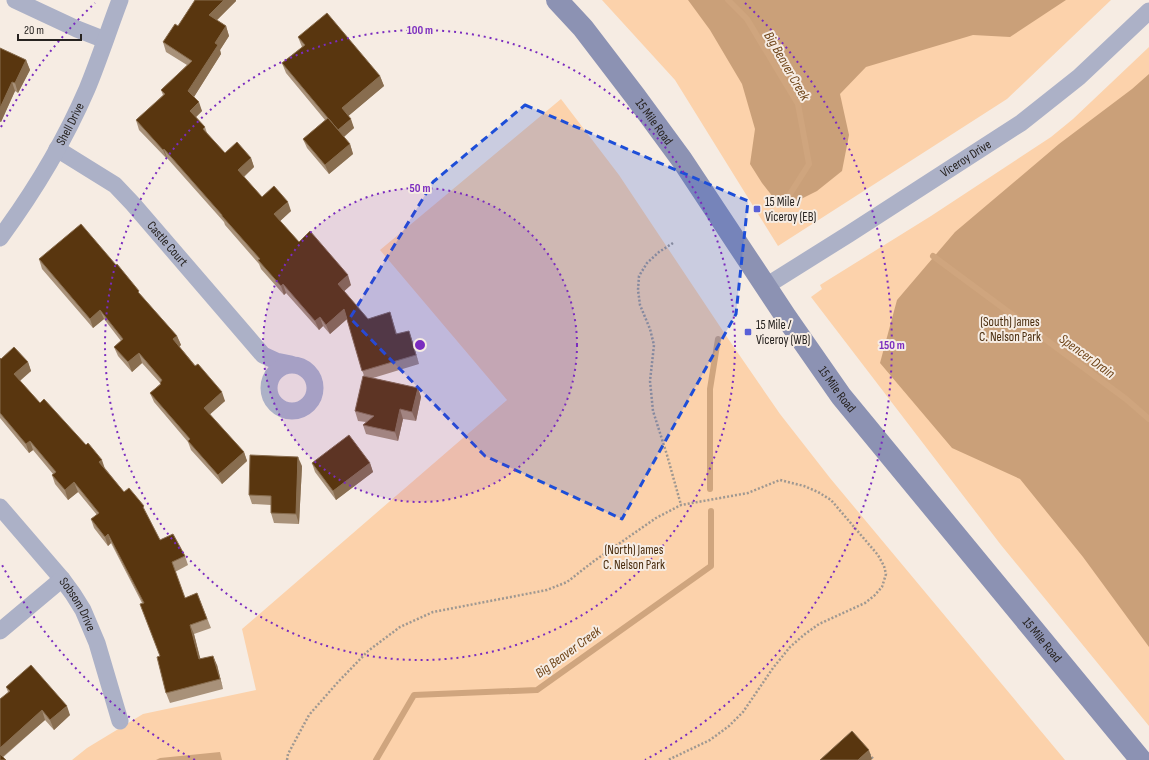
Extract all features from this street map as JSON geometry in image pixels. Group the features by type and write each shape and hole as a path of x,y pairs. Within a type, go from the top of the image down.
{"main road":[{"name":"15 Mile Road","path":"557,0 592,40 682,160 786,318 841,396 1141,760"}],"street":[{"path":"15,0 77,29 105,40"},
{"name":"Shell Drive","path":"0,238 14,219 57,149 87,89 120,0"},
{"name":"Viceroy Drive","path":"766,286 850,234 1022,123 1079,77 1149,11"},
{"name":"Castle Court","path":"57,149 115,185 263,355 267,369 268,391 270,398 275,405 288,411 296,411 303,409 309,404 315,391 315,382 306,369 299,365 276,360 263,355"},
{"path":"268,384 271,376 276,370 291,364"},
{"name":"Sobsom Drive","path":"0,507 62,579 76,598 91,626 120,721"},
{"path":"0,631 62,579"}],"path":[{"path":"673,243 659,252 647,263 639,276 638,290 640,305 650,329 654,345 650,381 653,411 668,455 681,506"},
{"path":"287,760 288,754 309,715 368,650 400,627 432,612 547,590 567,582 594,561 656,518 681,506 748,493 780,480 804,486 818,492 831,500 878,555 884,566 886,574 882,587 865,603 819,624 790,647 773,668 743,712 729,726 710,740 668,760"},
{"path":"865,749 874,760"}],"highlighted area":[{"path":"525,105 748,201 736,314 622,519 485,456 350,318 433,182"}],"green space":[{"path":"602,0 1111,0 1007,99 778,246 675,80"},
{"path":"688,0 1066,0 1010,37 973,35 866,67 840,94 849,135 842,171 817,191 795,202 773,197 750,164 755,129 742,84 710,30"},
{"name":"(South) James C. Nelson Park","path":"1149,47 1149,726 1001,545 811,297 822,289 820,285 931,216 1051,137 1073,119"},
{"name":"(South) James C. Nelson Park","path":"1149,74 1149,647 1083,557 1020,479 952,448 880,363 897,300 955,232 1059,144 1132,89"},
{"name":"(North) James C. Nelson Park","path":"561,99 619,175 780,414 830,478 1065,760 72,760 87,748 143,714 256,690 242,629 507,400 380,250"}],"shaded area":[{"path":"220,752 222,760 156,760 160,758"}],"building":[{"path":"195,0 224,0 209,15 226,26 215,43 218,45 188,91 199,102 190,111 205,127 203,129 225,153 237,142 251,158 238,170 262,197 274,186 288,202 274,214 299,242 310,231 348,275 338,284 368,319 390,312 396,334 409,331 416,355 362,371 344,309 326,325 320,317 315,321 283,284 281,286 222,215 164,149 163,150 136,120 165,94 161,90 192,61 163,42 175,24 178,26"},
{"path":"327,13 380,76 342,108 351,119 338,130 282,63 305,45 298,37"},
{"path":"0,48 26,60 15,83 12,82 0,108"},
{"path":"328,118 350,144 325,165 303,139"},
{"path":"81,224 116,265 117,264 139,291 138,292 177,336 173,339 195,366 198,364 222,392 204,408 244,452 218,475 188,441 190,439 150,393 161,384 160,383 162,380 139,353 128,362 114,347 123,339 100,310 90,319 39,259"},
{"path":"14,347 28,362 14,374 40,403 44,399 86,445 88,443 102,460 99,462 124,492 129,488 144,506 143,507 160,540 173,534 185,556 172,562 185,598 197,593 207,619 190,625 199,659 213,656 220,679 166,693 157,657 160,656 140,604 144,603 108,534 105,537 91,519 99,513 74,482 65,490 52,475 56,472 30,441 26,444 0,413 0,358 1,359"},
{"path":"363,376 418,388 412,412 400,409 395,432 363,425 374,416 355,411"},
{"path":"349,435 370,463 333,491 312,463"},
{"path":"250,455 298,457 296,514 271,513 271,496 249,495"},
{"path":"31,665 67,706 50,720 42,710 0,748 0,699 10,691 6,687"},
{"path":"852,731 869,750 858,760 820,760"},
{"path":"0,754 6,760 0,760"}],"waterway":[{"name":"Big Beaver Creek","path":"728,0 747,19 798,104 809,164 790,194"},
{"name":"Spencer Drain","path":"933,256 1126,399 1149,419"},
{"name":"Big Beaver Creek","path":"710,489 710,389 718,339"},
{"name":"Big Beaver Creek","path":"376,760 414,695 537,690 711,566 711,511"}],"place":[{"name":"15 Mile / Viceroy (EB)","path":"757,209"},
{"name":"15 Mile / Viceroy (WB)","path":"748,332"}]}
